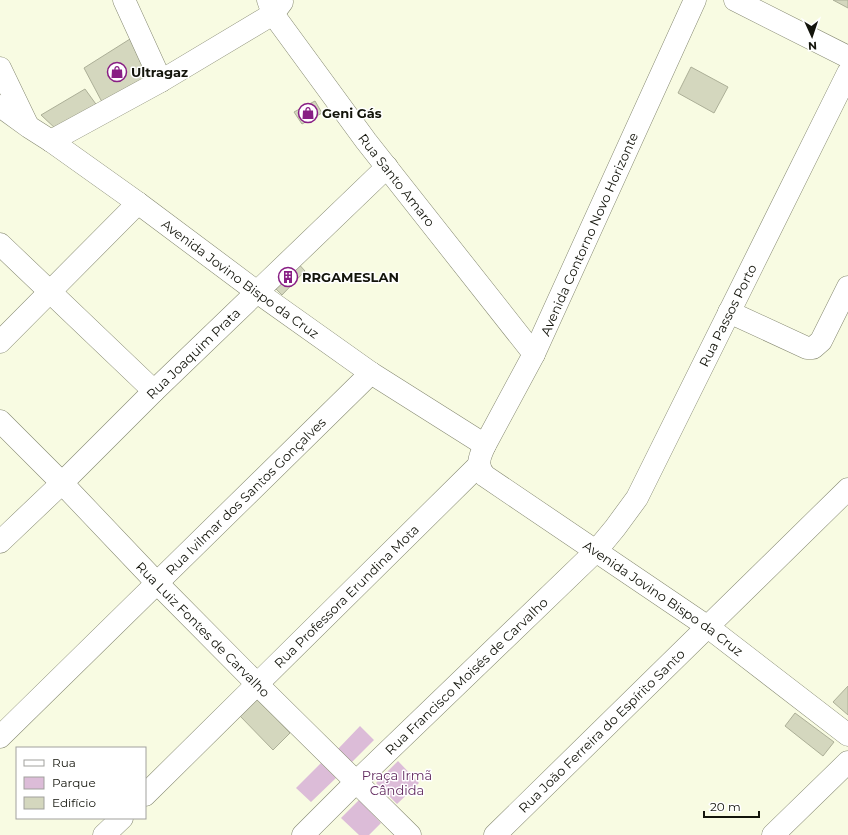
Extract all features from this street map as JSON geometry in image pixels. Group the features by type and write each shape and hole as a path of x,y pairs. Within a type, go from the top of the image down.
{"street":[{"path":"124,0 161,81"},
{"name":"Avenida Contorno Novo Horizonte","path":"479,465 479,458 485,445 534,354 695,0"},
{"path":"735,0 848,57"},
{"path":"51,141 161,81 275,5"},
{"name":"Rua Santo Amaro","path":"275,5 366,141 534,354"},
{"path":"0,68 29,127"},
{"name":"Rua Passos Porto","path":"596,552 637,498 848,73"},
{"name":"Avenida Jovino Bispo da Cruz","path":"0,106 51,141 258,292 372,372 485,445"},
{"name":"Rua Joaquim Prata","path":"0,542 62,483 154,391 387,167"},
{"path":"0,342 138,204"},
{"path":"0,244 154,391"},
{"path":"729,312 807,348 813,348 821,341 848,287"},
{"name":"Rua Ivilmar dos Santos Gonçalves","path":"0,737 372,372"},
{"name":"Rua Luiz Fontes de Carvalho","path":"0,421 62,483 157,583 410,835"},
{"name":"Avenida Jovino Bispo da Cruz","path":"479,465 481,472 485,476 708,627 848,735"},
{"name":"Rua Professora Erundina Mota","path":"146,794 479,465"},
{"name":"Rua João Ferreira do Espírito Santo","path":"495,835 848,488"},
{"name":"Rua Francisco Moisés de Carvalho","path":"304,835 356,782 596,552"},
{"path":"773,835 848,762"},
{"path":"104,835 121,819"}],"green space":[{"name":"Praça Irmã Cândida","path":"360,726 374,740 352,762 338,749"},
{"name":"Praça Irmã Cândida","path":"398,761 419,783 397,804 376,783"},
{"name":"Praça Irmã Cândida","path":"321,763 336,778 311,802 296,788"},
{"name":"Praça Irmã Cândida","path":"359,800 381,823 369,835 359,835 341,818"}],"building":[{"path":"833,0 848,0 848,8"},
{"name":"Ultragaz","path":"130,39 149,76 102,102 84,68"},
{"path":"691,67 728,87 714,113 678,93"},
{"path":"85,89 98,107 57,130 41,115"},
{"name":"Geni Gás","path":"315,101 322,113 302,124 294,112"},
{"name":"RRGAMESLAN","path":"295,260 305,271 282,295 271,284"},
{"path":"848,686 848,715 833,702"},
{"path":"257,698 290,733 273,750 240,716"},
{"path":"795,713 834,742 823,756 785,726"}],"place":[{"name":"Ultragaz","path":"117,72"},
{"name":"Geni Gás","path":"308,113"},
{"name":"RRGAMESLAN","path":"288,277"}]}
